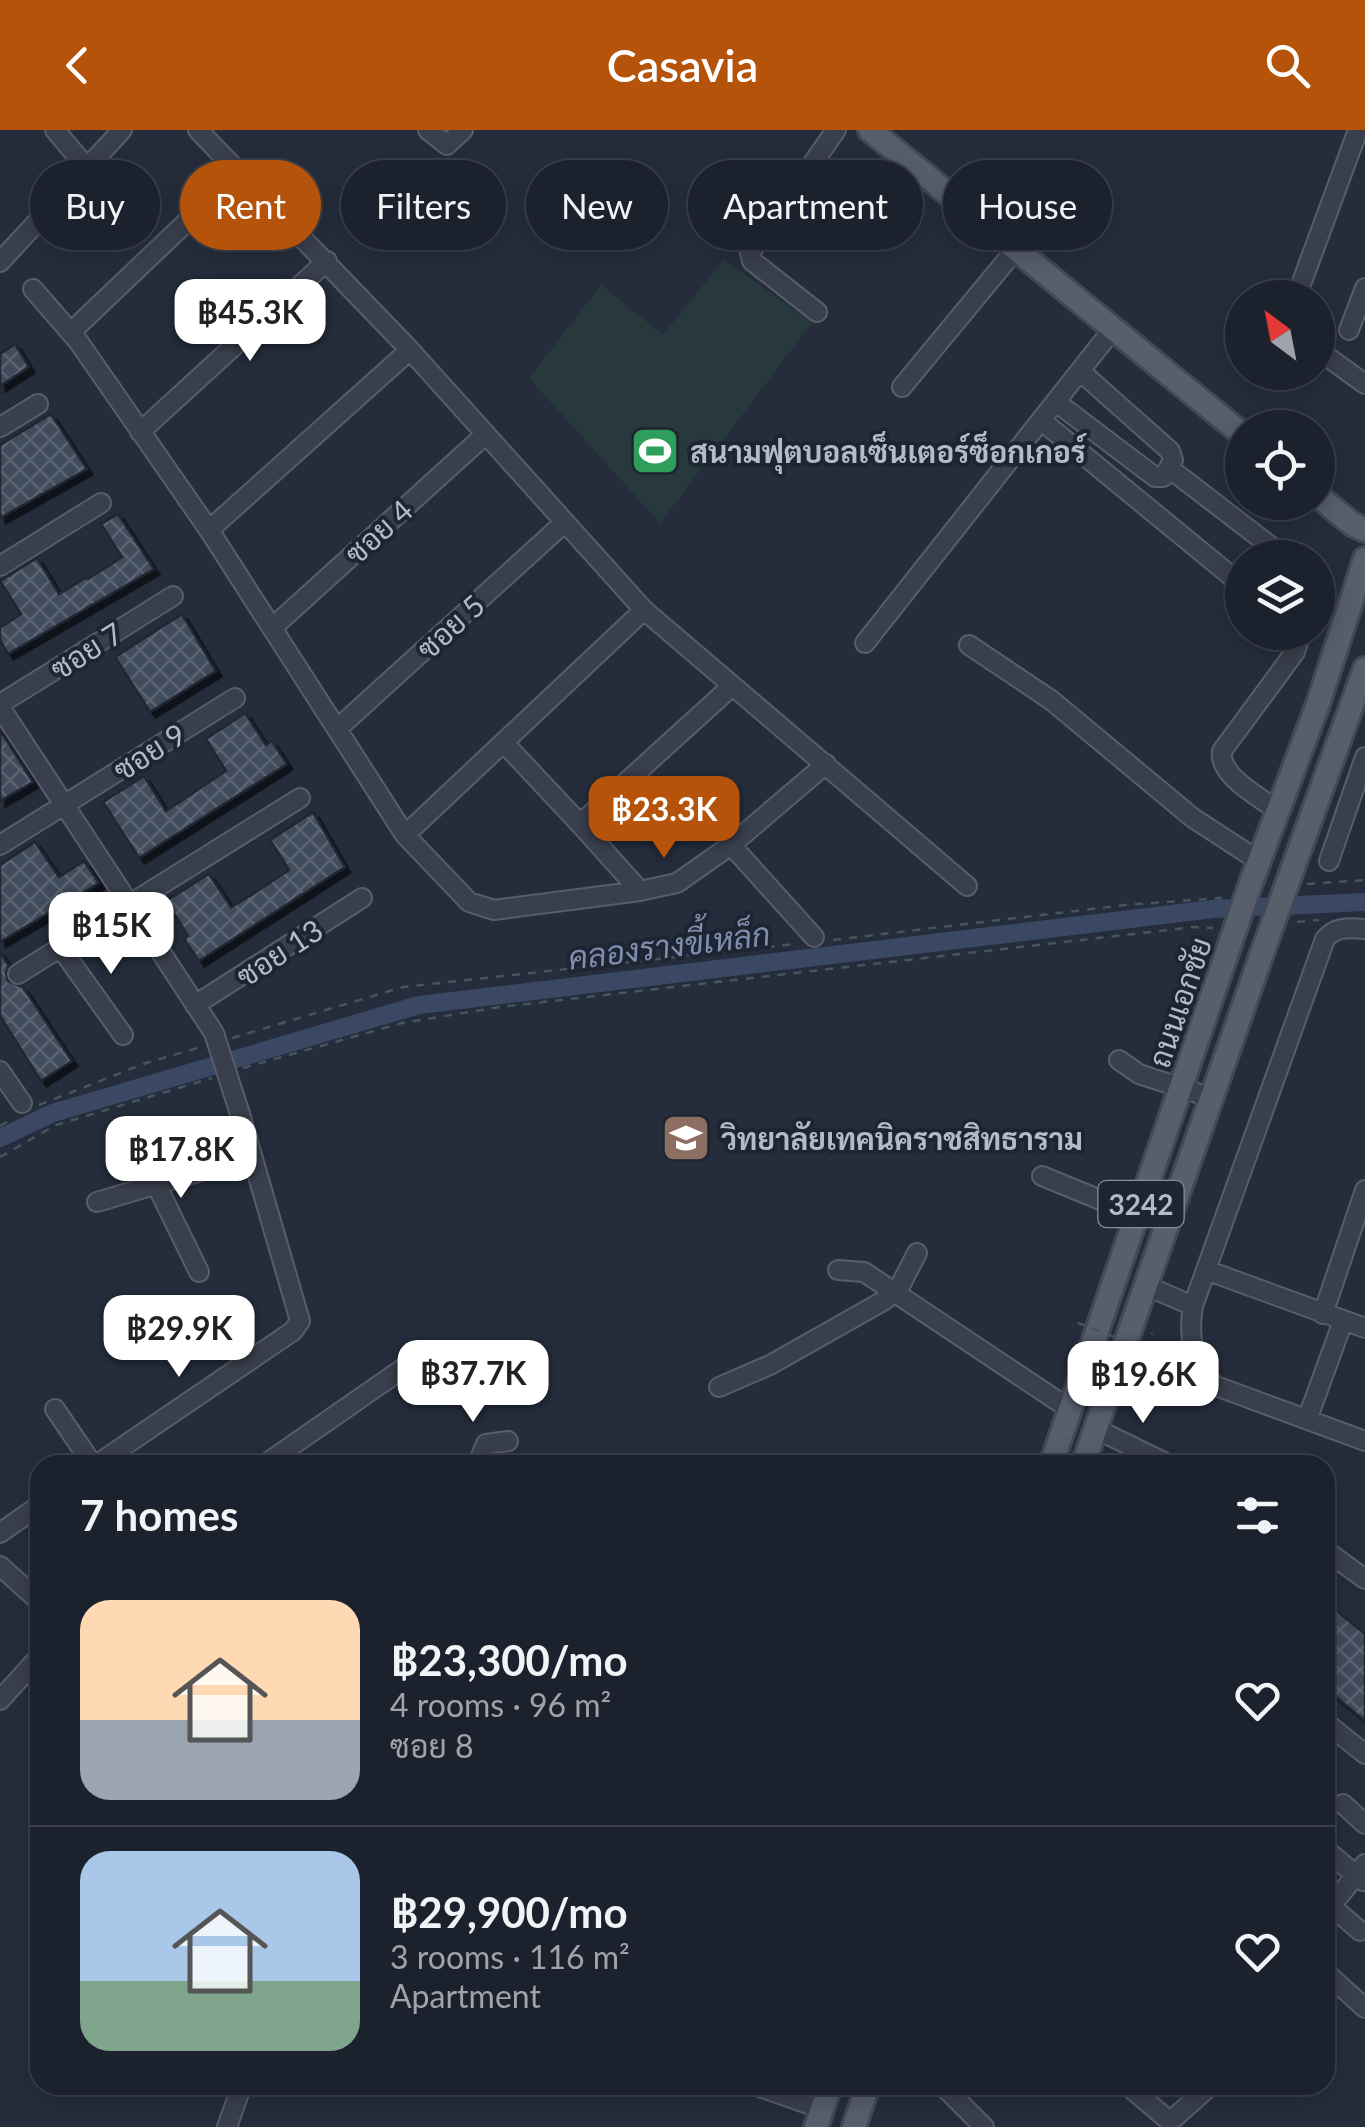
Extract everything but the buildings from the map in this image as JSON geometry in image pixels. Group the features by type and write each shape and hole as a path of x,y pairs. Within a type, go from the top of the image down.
{"main road":[{"path":"870,130 943,190"},
{"path":"1017,250 1225,420"},
{"path":"1335,510 1365,530"},
{"name":"ถนนเอกชัย","path":"1055,1455 1181,1088 1228,936 1318,704 1365,559"},
{"name":"ถนนเอกชัย","path":"1087,1455 1265,945 1296,886 1328,774 1365,670"},
{"path":"854,2127 865,2095"}],"street":[{"path":"55,130 80,160"},
{"path":"94,160 122,130"},
{"path":"198,130 227,160"},
{"path":"428,130 446,145 463,130"},
{"path":"817,312 752,261 750,253 836,130"},
{"path":"1303,280 1358,130"},
{"path":"71,332 180,228"},
{"path":"0,262 30,230"},
{"path":"316,250 644,610 967,886"},
{"path":"902,387 1015,250"},
{"path":"140,432 327,261"},
{"path":"33,289 71,332 209,530 405,836 468,902 494,910 640,892 677,883 730,845 826,764"},
{"path":"1349,330 1364,295"},
{"path":"865,643 1113,329"},
{"path":"209,530 410,350"},
{"path":"1335,362 1365,384"},
{"path":"1056,402 1155,477 1164,477 1173,460 1170,451 1081,372"},
{"path":"0,427 38,404"},
{"path":"1042,421 1225,571"},
{"name":"ซอย 4","path":"272,628 485,435"},
{"path":"1169,468 1263,540"},
{"path":"0,566 101,504"},
{"name":"ซอย 5","path":"336,729 564,523"},
{"name":"ซอย 7","path":"0,705 173,596"},
{"path":"405,836 644,610"},
{"path":"969,645 1051,700 1256,869"},
{"path":"1278,812 1227,772 1220,761 1222,751 1296,650"},
{"path":"580,824 731,687"},
{"name":"ซอย 9","path":"0,845 235,698"},
{"path":"0,705 195,1005 240,1114 300,1322 293,1331 109,1455"},
{"path":"505,744 640,892"},
{"path":"1328,862 1360,786 1365,757"},
{"path":"1328,774 1360,786"},
{"path":"18,974 300,798"},
{"path":"730,845 814,937"},
{"name":"ซอย 13","path":"195,1005 362,898"},
{"path":"1365,929 1342,928 1325,939 1193,1306 1188,1330 1204,1377 1216,1386 1365,1441"},
{"path":"60,947 123,1035"},
{"path":"1119,1060 1139,1074 1212,1098"},
{"path":"0,1071 27,1107"},
{"path":"97,1202 252,1156"},
{"path":"1042,1176 1137,1215"},
{"path":"156,1184 199,1272"},
{"path":"1323,1314 1365,1190"},
{"path":"719,1386 770,1364 886,1300 901,1284 917,1253"},
{"path":"838,1270 864,1272 1071,1410"},
{"path":"1206,1270 1365,1328"},
{"path":"1147,1286 1193,1306"},
{"path":"1307,1420 1343,1321"},
{"path":"278,1455 405,1367"},
{"path":"55,1409 87,1455"},
{"path":"1096,1429 1149,1455"},
{"path":"481,1455 486,1444 508,1441"},
{"path":"0,1533 30,1511"},
{"path":"1335,1557 1365,1578"},
{"path":"0,1566 30,1593"},
{"path":"0,1700 30,1667"},
{"path":"1335,1730 1365,1754"},
{"path":"1343,1804 1365,1824"},
{"path":"1335,1856 1362,1874 1335,1897"},
{"path":"1335,1909 1360,1931"},
{"path":"1335,1981 1365,2008"},
{"path":"226,2127 238,2095"},
{"path":"774,2095 819,2118"},
{"path":"952,2095 984,2127"},
{"path":"1138,2095 1167,2119 1174,2118 1200,2095"}],"path":[{"path":"1296,886 1365,880"},
{"path":"833,940 1125,905 1234,897"},
{"path":"1295,922 1312,920"},
{"path":"246,1068 402,1023 500,1007 1194,926 1228,936"},
{"path":"0,1126 27,1107 211,1041 403,987 794,944"},
{"path":"0,1157 56,1126 226,1074"},
{"path":"1078,1322 1148,1350 1153,1326"}],"shaded area":[{"name":"สนามฟุตบอลเซ็นเตอร์ซ็อกเกอร์","path":"724,259 812,323 660,523 529,378 601,285 663,335"}],"waterway":[{"name":"คลองรางขี้เหล็ก","path":"0,1138 53,1113 419,1005 1213,909 1365,902"}],"place":[{"name":"สนามฟุตบอลเซ็นเตอร์ซ็อกเกอร์","path":"655,451"},
{"name":"วิทยาลัยเทคนิคราชสิทธาราม","path":"686,1138"}]}
